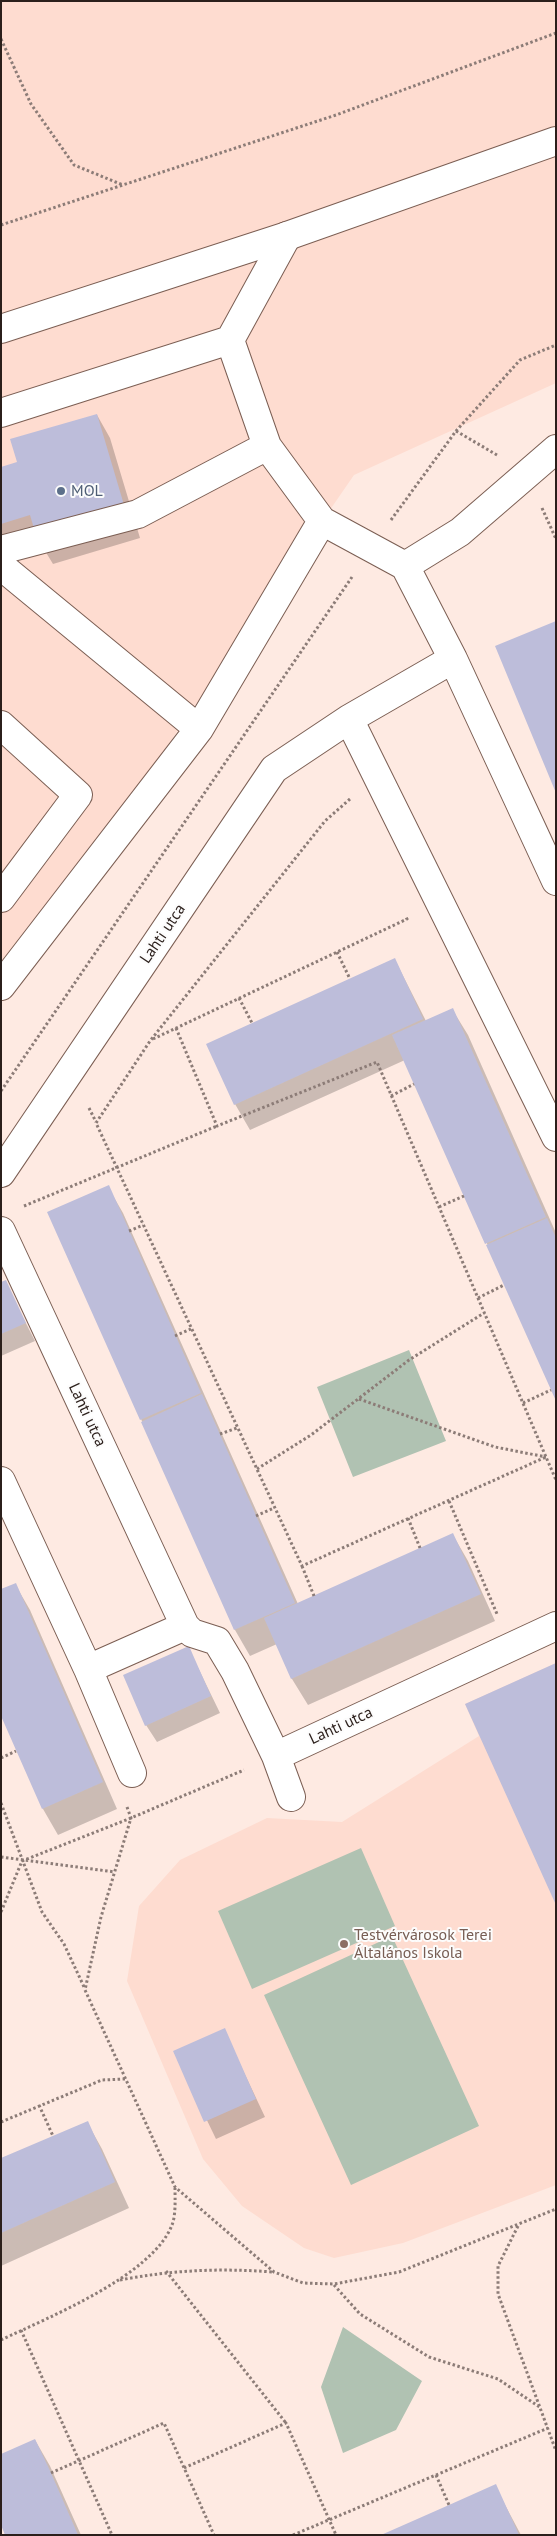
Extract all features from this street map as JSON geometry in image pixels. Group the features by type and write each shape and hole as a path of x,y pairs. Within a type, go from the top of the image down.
{"street":[{"path":"1,329 287,236 556,141"},
{"path":"1,413 230,340 287,236"},
{"path":"230,340 267,446 322,521 405,566 453,659 556,881"},
{"path":"1,550 138,514 267,446"},
{"path":"405,566 460,532 556,449"},
{"path":"3,980 199,728 322,521"},
{"path":"1,566 199,728"},
{"name":"Lahti utca","path":"1,1173 274,769 349,719 453,659"},
{"path":"349,719 556,1137"},
{"path":"1,726 78,795 1,898"},
{"name":"Lahti utca","path":"1,1232 185,1626"},
{"path":"1,1481 88,1669 130,1768"},
{"path":"88,1669 185,1626 192,1633 217,1641 235,1671 276,1756 291,1797"},
{"name":"Lahti utca","path":"276,1756 556,1626"}],"path":[{"path":"1,225 336,115 556,33"},
{"path":"1,39 31,104 74,165 124,185"},
{"path":"1,1091 372,548 456,431 520,360 556,346"},
{"path":"456,431 528,473"},
{"path":"314,1596 302,1566 96,1123 150,1041 325,821 377,775"},
{"path":"150,1041 407,919 404,910"},
{"path":"337,952 350,979"},
{"path":"239,998 252,1023"},
{"path":"176,1028 217,1126"},
{"path":"19,1208 377,1062 556,1480"},
{"path":"391,1096 414,1084"},
{"path":"439,1207 464,1196"},
{"path":"129,1231 143,1225"},
{"path":"478,1298 504,1285"},
{"path":"257,1469 311,1435 409,1360 484,1313"},
{"path":"176,1336 191,1328"},
{"path":"522,1402 550,1390"},
{"path":"358,1399 495,1447 546,1457"},
{"path":"220,1434 237,1428"},
{"path":"302,1566 546,1457"},
{"path":"449,1501 512,1646"},
{"path":"256,1516 274,1508"},
{"path":"408,1518 420,1548"},
{"path":"1,1758 16,1751"},
{"path":"1,1912 22,1861 131,1818 276,1756"},
{"path":"86,1990 101,1917 131,1818 113,1769 130,1768"},
{"path":"1,1803 42,1912 64,1944 175,2187 274,2272"},
{"path":"1,1857 115,1872"},
{"path":"1,2122 102,2080 125,2079"},
{"path":"38,2105 53,2136"},
{"path":"1,2340 119,2280 156,2251 173,2225 175,2187"},
{"path":"119,2280 166,2271 224,2269 274,2272 303,2283 334,2284 399,2272 556,2209"},
{"path":"518,2225 498,2266 498,2294 556,2451"},
{"path":"166,2271 286,2423 336,2535"},
{"path":"334,2284 360,2314 429,2357 498,2379 541,2408"},
{"path":"21,2330 112,2535"},
{"path":"51,2473 164,2423 214,2535"},
{"path":"184,2468 286,2423"},
{"path":"293,2535 548,2428"},
{"path":"436,2475 449,2505"}],"shaded area":[{"path":"1,1 556,1 556,383 354,475 1,987"},
{"name":"Testvérvárosok Terei Általános Iskola","path":"556,1663 556,2185 403,2243 334,2258 304,2248 242,2206 203,2159 127,1981 139,1906 180,1860 267,1818 342,1822 479,1736 465,1704"}],"green space":[{"path":"409,1350 446,1441 353,1477 317,1387"},
{"path":"361,1848 395,1926 252,1989 218,1911"},
{"path":"392,1936 479,2126 351,2185 264,1995"},
{"path":"343,2327 422,2381 396,2430 343,2453 321,2387"}],"building":[{"name":"MOL","path":"97,414 127,515 38,542 30,515 1,524 1,467 17,462 10,439"},
{"path":"556,621 556,793 495,646"},
{"path":"395,958 423,1019 234,1105 206,1044"},
{"path":"453,1008 546,1217 485,1244 392,1035"},
{"path":"109,1185 201,1393 140,1420 47,1212"},
{"path":"547,1218 556,1238 556,1401 486,1245"},
{"path":"6,1280 26,1323 1,1334 1,1282"},
{"path":"202,1394 295,1603 234,1630 141,1422"},
{"path":"453,1533 481,1594 291,1679 264,1618"},
{"path":"16,1583 103,1782 42,1809 1,1716 1,1589"},
{"path":"189,1646 211,1696 145,1726 123,1675"},
{"path":"556,1663 556,1905 465,1704"},
{"path":"225,2028 256,2099 204,2122 173,2051"},
{"path":"88,2121 115,2182 1,2233 1,2158"},
{"path":"35,2439 78,2535 5,2535 1,2525 1,2454"},
{"path":"496,2484 519,2535 381,2535 449,2505"}],"place":[{"name":"MOL","path":"61,491"},
{"name":"Testvérvárosok Terei Általános Iskola","path":"344,1944"}]}
